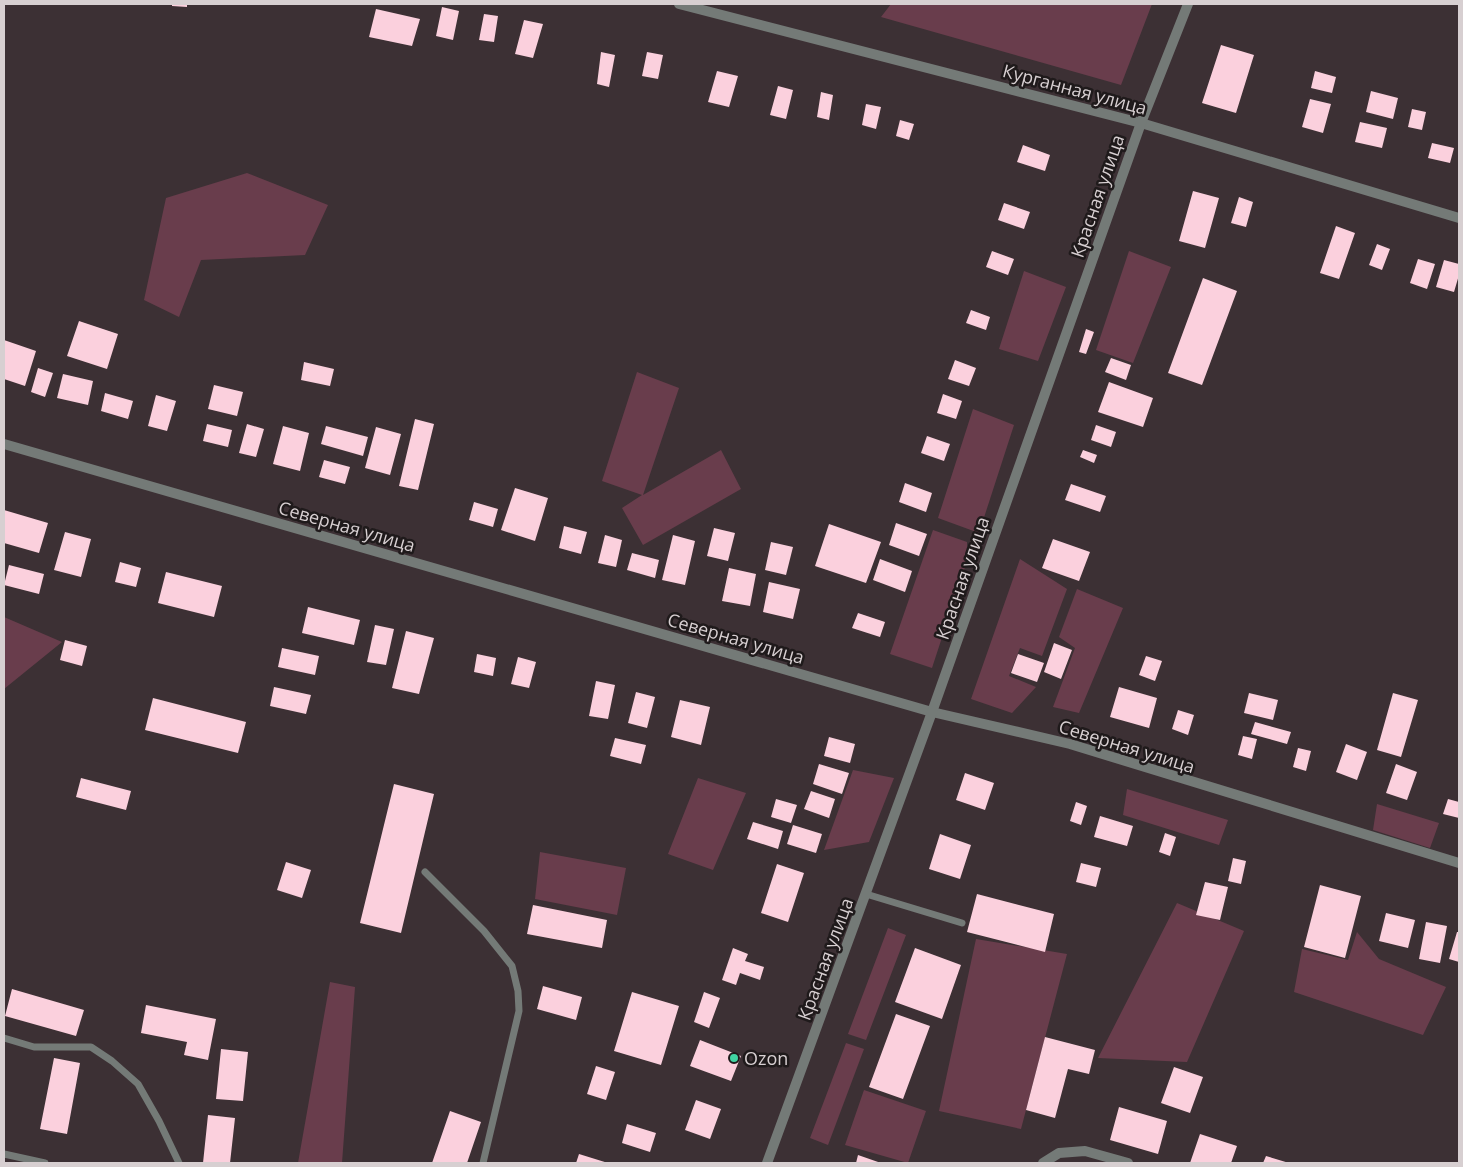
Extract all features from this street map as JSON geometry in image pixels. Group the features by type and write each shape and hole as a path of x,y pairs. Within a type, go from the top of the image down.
{"street":[{"name":"Курганная улица","path":"679,4 1141,123 1459,218"},
{"name":"Красная улица","path":"767,1163 932,712 1141,123 1188,4"},
{"name":"Северная улица","path":"4,444 932,712 1070,744 1459,863"},
{"path":"1043,1163 1059,1153 1085,1151 1128,1163"}],"lane":[{"path":"425,872 484,931 512,966 518,991 519,1011 483,1163"},
{"path":"866,894 962,923"},
{"path":"4,1038 34,1047 91,1047 112,1061 138,1084 159,1121 179,1163"},
{"path":"4,1154 45,1163"}],"shaded area":[{"path":"891,4 1152,4 1121,85 881,17"},
{"path":"247,173 328,205 305,255 201,260 179,317 144,300 166,198"},
{"path":"1129,251 1171,267 1133,363 1096,350"},
{"path":"1024,271 1066,287 1038,361 999,349"},
{"path":"637,372 679,388 643,495 721,450 741,489 643,545 622,508 642,495 602,481"},
{"path":"973,409 1014,425 979,533 938,518"},
{"path":"933,530 967,542 967,561 932,668 890,654"},
{"path":"1020,559 1067,589 1042,656 1020,648 1009,676 1036,687 1012,713 971,699"},
{"path":"1077,589 1123,608 1079,713 1053,707 1075,648 1059,637"},
{"path":"4,617 62,642 4,689"},
{"path":"853,770 894,778 869,842 824,850"},
{"path":"698,778 746,793 713,870 668,854"},
{"path":"1127,789 1228,820 1219,845 1123,815"},
{"path":"1377,804 1439,823 1430,848 1373,830"},
{"path":"540,852 626,868 617,915 535,899"},
{"path":"1177,903 1244,931 1187,1062 1098,1058"},
{"path":"888,928 906,935 866,1040 848,1034"},
{"path":"1357,932 1379,959 1446,987 1423,1035 1294,992 1302,949 1348,960"},
{"path":"976,939 1067,954 1021,1129 939,1111"},
{"path":"330,982 355,987 342,1163 298,1163"},
{"path":"846,1043 864,1049 828,1145 810,1138"},
{"path":"864,1090 926,1111 908,1163 845,1145"}],"building":[{"path":"172,4 187,4 187,7 172,6"},
{"path":"442,7 459,11 453,40 436,36"},
{"path":"376,9 420,19 412,46 369,37"},
{"path":"484,14 498,16 494,42 479,40"},
{"path":"524,20 543,24 533,58 515,54"},
{"path":"1221,45 1254,55 1236,113 1202,103"},
{"path":"601,52 615,55 609,87 597,84"},
{"path":"647,52 663,55 658,79 642,76"},
{"path":"717,71 738,76 729,107 708,102"},
{"path":"1315,71 1336,77 1332,93 1311,88"},
{"path":"778,86 793,90 786,119 770,115"},
{"path":"1371,91 1398,98 1393,119 1366,112"},
{"path":"821,92 833,95 829,120 817,117"},
{"path":"1310,99 1331,104 1323,133 1302,127"},
{"path":"866,104 881,107 876,129 862,125"},
{"path":"1412,109 1426,112 1422,130 1408,127"},
{"path":"900,120 914,124 909,140 896,136"},
{"path":"1360,122 1387,128 1382,148 1355,142"},
{"path":"1432,143 1454,148 1450,163 1428,158"},
{"path":"1023,145 1050,155 1045,171 1017,162"},
{"path":"1193,191 1219,198 1205,248 1179,241"},
{"path":"1239,197 1253,202 1246,227 1231,223"},
{"path":"1004,203 1030,212 1024,229 998,220"},
{"path":"1336,226 1355,233 1339,279 1320,273"},
{"path":"1377,244 1390,249 1382,270 1369,265"},
{"path":"992,251 1014,259 1008,275 986,267"},
{"path":"1418,259 1435,264 1427,289 1410,283"},
{"path":"1444,260 1459,264 1459,275 1454,292 1436,287"},
{"path":"1203,278 1237,291 1202,385 1168,373"},
{"path":"971,310 990,317 986,330 966,323"},
{"path":"79,321 118,334 107,369 67,356"},
{"path":"1086,329 1094,332 1086,354 1079,352"},
{"path":"4,340 36,351 25,386 4,379"},
{"path":"1111,358 1131,365 1126,380 1105,372"},
{"path":"955,360 976,368 969,386 948,379"},
{"path":"304,362 334,369 330,386 301,380"},
{"path":"38,368 53,373 45,397 31,392"},
{"path":"63,374 93,381 88,405 57,398"},
{"path":"1109,382 1153,398 1143,427 1098,412"},
{"path":"214,385 243,392 237,416 208,409"},
{"path":"105,393 133,401 128,419 101,411"},
{"path":"943,394 962,401 956,419 937,413"},
{"path":"156,395 176,401 167,431 148,426"},
{"path":"415,419 434,424 418,490 399,486"},
{"path":"207,424 232,430 228,447 203,441"},
{"path":"247,424 264,429 256,457 239,453"},
{"path":"1096,425 1116,432 1111,447 1091,440"},
{"path":"283,426 309,433 300,471 273,464"},
{"path":"326,426 368,437 363,456 321,444"},
{"path":"376,427 401,434 390,475 365,468"},
{"path":"927,436 950,444 944,461 921,453"},
{"path":"1083,450 1097,455 1094,463 1080,457"},
{"path":"324,460 350,467 345,484 319,477"},
{"path":"905,483 932,493 926,512 899,502"},
{"path":"1071,484 1106,496 1100,512 1065,500"},
{"path":"515,488 548,498 535,541 501,530"},
{"path":"474,502 498,509 493,527 469,520"},
{"path":"4,510 48,523 39,553 4,543"},
{"path":"896,523 927,534 919,556 889,545"},
{"path":"829,524 881,542 866,583 815,566"},
{"path":"564,526 587,532 581,554 559,548"},
{"path":"714,528 735,533 728,561 707,556"},
{"path":"65,532 91,539 81,577 54,570"},
{"path":"605,535 622,540 616,567 598,563"},
{"path":"673,535 695,541 685,585 662,580"},
{"path":"1053,539 1090,552 1079,581 1042,568"},
{"path":"771,542 793,547 786,575 765,570"},
{"path":"632,553 659,560 655,578 627,570"},
{"path":"880,559 912,571 905,592 873,580"},
{"path":"120,562 141,568 136,587 115,582"},
{"path":"9,565 44,574 39,594 4,585"},
{"path":"729,568 756,574 750,606 722,601"},
{"path":"166,572 222,586 214,617 158,603"},
{"path":"769,582 800,589 793,619 763,612"},
{"path":"308,607 360,620 354,645 302,633"},
{"path":"858,613 885,622 880,637 852,628"},
{"path":"375,625 394,629 386,665 367,662"},
{"path":"406,631 434,638 419,694 392,688"},
{"path":"65,640 87,646 82,666 60,660"},
{"path":"1054,643 1072,650 1061,679 1044,672"},
{"path":"282,648 319,656 315,675 278,667"},
{"path":"477,654 496,658 493,676 474,672"},
{"path":"1018,654 1044,663 1037,682 1011,673"},
{"path":"1146,656 1162,661 1155,681 1139,675"},
{"path":"518,657 536,662 529,688 511,684"},
{"path":"596,681 615,685 608,719 589,716"},
{"path":"274,687 311,695 306,714 270,706"},
{"path":"1119,687 1157,698 1149,728 1110,717"},
{"path":"636,692 655,697 647,728 628,723"},
{"path":"1249,693 1278,700 1273,720 1244,713"},
{"path":"1393,693 1418,700 1401,757 1377,750"},
{"path":"153,698 246,722 238,753 145,730"},
{"path":"680,700 710,707 701,745 671,737"},
{"path":"1178,710 1194,715 1188,735 1172,729"},
{"path":"1255,722 1291,732 1287,744 1251,734"},
{"path":"1243,736 1257,739 1252,759 1238,755"},
{"path":"829,737 855,744 850,763 824,756"},
{"path":"615,738 646,745 641,764 610,756"},
{"path":"1346,744 1367,752 1357,780 1336,772"},
{"path":"1298,748 1311,751 1306,771 1293,767"},
{"path":"819,764 849,773 842,794 813,784"},
{"path":"1396,764 1417,772 1407,800 1386,793"},
{"path":"965,773 994,783 985,810 956,800"},
{"path":"81,778 131,791 126,810 76,797"},
{"path":"394,784 434,794 401,933 360,923"},
{"path":"811,791 835,799 829,818 804,809"},
{"path":"776,799 797,805 791,823 771,817"},
{"path":"1448,799 1459,802 1459,818 1443,814"},
{"path":"1076,802 1087,806 1081,825 1070,821"},
{"path":"1100,816 1133,826 1127,846 1094,837"},
{"path":"753,822 783,831 778,849 747,839"},
{"path":"793,825 822,834 816,853 787,844"},
{"path":"1165,833 1176,837 1170,856 1159,852"},
{"path":"940,834 971,845 960,879 929,869"},
{"path":"1233,858 1246,861 1241,884 1228,881"},
{"path":"286,862 311,870 302,898 277,890"},
{"path":"1081,863 1101,868 1096,887 1076,882"},
{"path":"777,864 804,873 788,922 761,913"},
{"path":"1205,882 1228,887 1220,920 1196,915"},
{"path":"1320,885 1361,896 1345,958 1304,947"},
{"path":"977,894 1054,914 1045,952 967,932"},
{"path":"533,905 607,920 602,948 527,934"},
{"path":"1386,913 1415,920 1408,948 1379,941"},
{"path":"1426,922 1447,926 1440,963 1419,959"},
{"path":"1457,932 1459,932 1459,962 1449,959"},
{"path":"733,948 748,954 745,961 764,967 760,980 740,973 736,985 722,980"},
{"path":"915,948 961,965 942,1019 895,1002"},
{"path":"543,986 582,997 576,1020 537,1009"},
{"path":"12,989 84,1010 76,1036 5,1016"},
{"path":"632,992 679,1006 661,1065 614,1051"},
{"path":"704,992 720,998 709,1028 694,1022"},
{"path":"146,1005 216,1019 208,1060 184,1055 187,1042 141,1033"},
{"path":"896,1014 930,1026 903,1099 869,1087"},
{"path":"1045,1037 1095,1050 1089,1074 1068,1069 1055,1118 1026,1110"},
{"path":"700,1040 741,1056 731,1081 690,1066"},
{"path":"221,1049 248,1052 243,1101 216,1099"},
{"path":"54,1058 80,1063 67,1134 40,1129"},
{"path":"596,1066 615,1072 606,1100 587,1094"},
{"path":"1174,1067 1203,1077 1190,1113 1161,1103"},
{"path":"696,1100 721,1109 710,1139 685,1130"},
{"path":"1119,1107 1167,1121 1158,1154 1110,1140"},
{"path":"450,1111 481,1122 467,1163 432,1163"},
{"path":"208,1115 235,1118 230,1163 203,1163"},
{"path":"627,1124 656,1133 650,1152 622,1143"},
{"path":"1200,1134 1237,1146 1231,1163 1190,1163"},
{"path":"579,1154 608,1163 576,1163"},
{"path":"858,1155 881,1163 856,1163"},
{"path":"1266,1156 1289,1163 1263,1163"}],"place":[{"name":"Ozon","path":"734,1058"}]}
